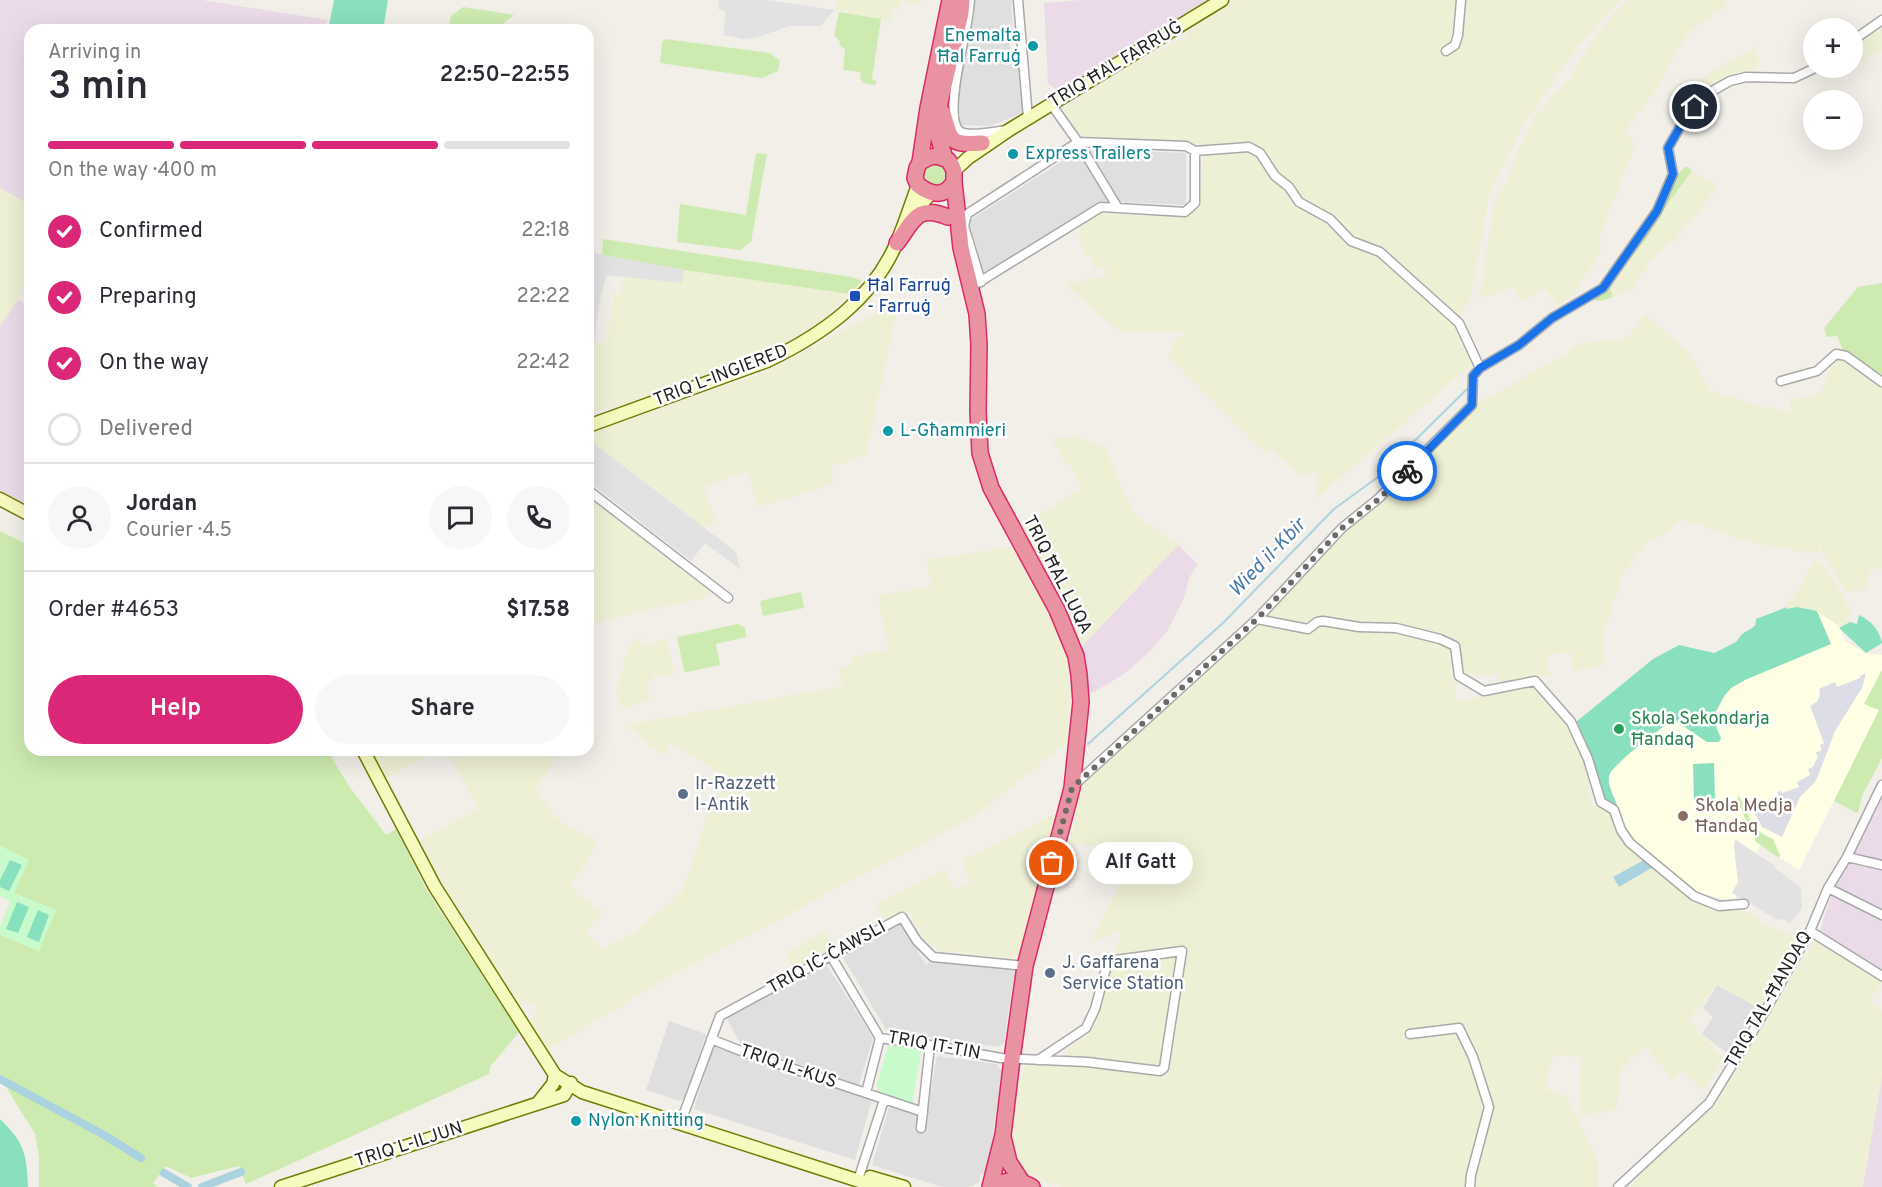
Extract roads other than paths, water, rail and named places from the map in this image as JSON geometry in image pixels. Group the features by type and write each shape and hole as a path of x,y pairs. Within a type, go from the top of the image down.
{"highway":[{"path":"920,162 937,156 950,168 945,192 929,191 915,178 920,162 928,108 950,0"},
{"name":"TRIQ ĦAL LUQA","path":"961,248 950,168 937,133 940,102 962,0"},
{"path":"940,102 949,134 954,141 964,145 982,143"},
{"name":"TRIQ ĦAL LUQA","path":"929,191 948,217 975,285 979,345 980,453 991,488 1057,610 1076,656 1080,702 1072,788 1025,966 1003,1135 991,1187"},
{"path":"897,243 921,213 935,212 948,217"},
{"name":"TRIQ ĦAL LUQA","path":"1003,1135 1009,1162 1027,1184"},
{"path":"991,1187 1010,1180 1027,1184"}],"main road":[{"name":"TRIQ ĦAL FARRUĠ","path":"950,168 1222,0"},
{"name":"TRIQ ĦAL FARRUĠ","path":"950,168 982,143 1010,130"},
{"name":"TRIQ L-INGIERED","path":"594,424 758,365 789,351 836,320 872,285 897,243 904,225 929,191"},
{"path":"0,499 24,512"},
{"path":"366,756 435,887 555,1075 571,1083 683,1116 904,1187"},
{"path":"538,1103 553,1084 555,1075"},
{"path":"571,1083 582,1092 878,1187"},
{"name":"TRIQ L-ILJUN","path":"281,1187 564,1095 571,1083"}],"street":[{"path":"970,0 967,26 953,90 955,125 959,131 969,134 1010,130"},
{"path":"1018,0 1028,118"},
{"path":"1446,51 1455,45 1461,0"},
{"path":"1863,33 1882,20"},
{"path":"1072,788 1257,619 1342,528 1380,498 1472,405 1473,376 1480,368 1519,345 1552,318 1603,288 1657,211 1673,174 1668,148 1684,120 1707,94 1730,81 1746,77 1794,78 1803,74"},
{"path":"1051,104 1078,142 1118,208"},
{"path":"1195,151 1195,203 1185,212 1101,207 975,285 964,226 967,214 1078,142 1186,146 1195,151 1249,147 1260,153 1275,177 1290,187 1299,202 1330,219 1351,241 1380,252 1459,323 1480,368"},
{"path":"1781,381 1816,371 1836,354 1846,356 1882,382"},
{"path":"594,495 728,598"},
{"path":"1257,619 1308,629 1317,622 1323,621 1359,627 1396,628 1440,639 1455,646 1459,676 1484,691 1535,681 1571,722 1588,759 1601,802 1614,810 1630,843 1694,896 1719,906 1744,904"},
{"name":"TRIQ TAL-ĦANDAQ","path":"1618,1187 1709,1103 1764,1013 1810,931 1828,888 1847,857 1882,785"},
{"path":"1847,857 1882,865"},
{"path":"1828,888 1882,915"},
{"name":"TRIQ IĊ-ĊAWSLI","path":"683,1116 720,1016 902,917 917,941 933,957 1025,966"},
{"path":"1810,931 1881,973"},
{"name":"TRIQ IT-TIN","path":"831,956 880,1038 1012,1059 1088,1062 1160,1071 1164,1068 1182,951 1108,961 1095,1009 1086,1028 1038,1060"},
{"path":"1410,1034 1459,1028 1473,1057 1489,1107 1470,1187"},
{"path":"866,1093 880,1038"},
{"name":"TRIQ IL-KUS","path":"711,1039 746,1053 923,1112"},
{"path":"921,1128 930,1045"},
{"path":"860,1174 884,1100"}],"water":[{"path":"1644,860 1653,867 1619,887 1613,877"}],"waterway":[{"name":"Wied il-Kbir","path":"1088,744 1223,623 1334,509 1378,477 1467,389"},
{"path":"0,1079 104,1135 141,1158"},
{"path":"202,1187 241,1172"},
{"path":"164,1173 188,1187"}],"place":[{"name":"Enemalta Ħal Farruġ","path":"1033,46"},
{"name":"Express Trailers","path":"1013,154"},
{"name":"Ħal Farruġ - Farruġ","path":"855,296"},
{"name":"L-Għammieri","path":"888,431"},
{"name":"Skola Sekondarja Ħandaq","path":"1619,729"},
{"name":"Ir-Razzett l-Antik","path":"683,794"},
{"name":"Skola Medja Ħandaq","path":"1683,816"},
{"name":"Alf Gatt","path":"1052,863"},
{"name":"J. Gaffarena Service Station","path":"1050,973"},
{"name":"Nylon Knitting","path":"576,1121"}]}
